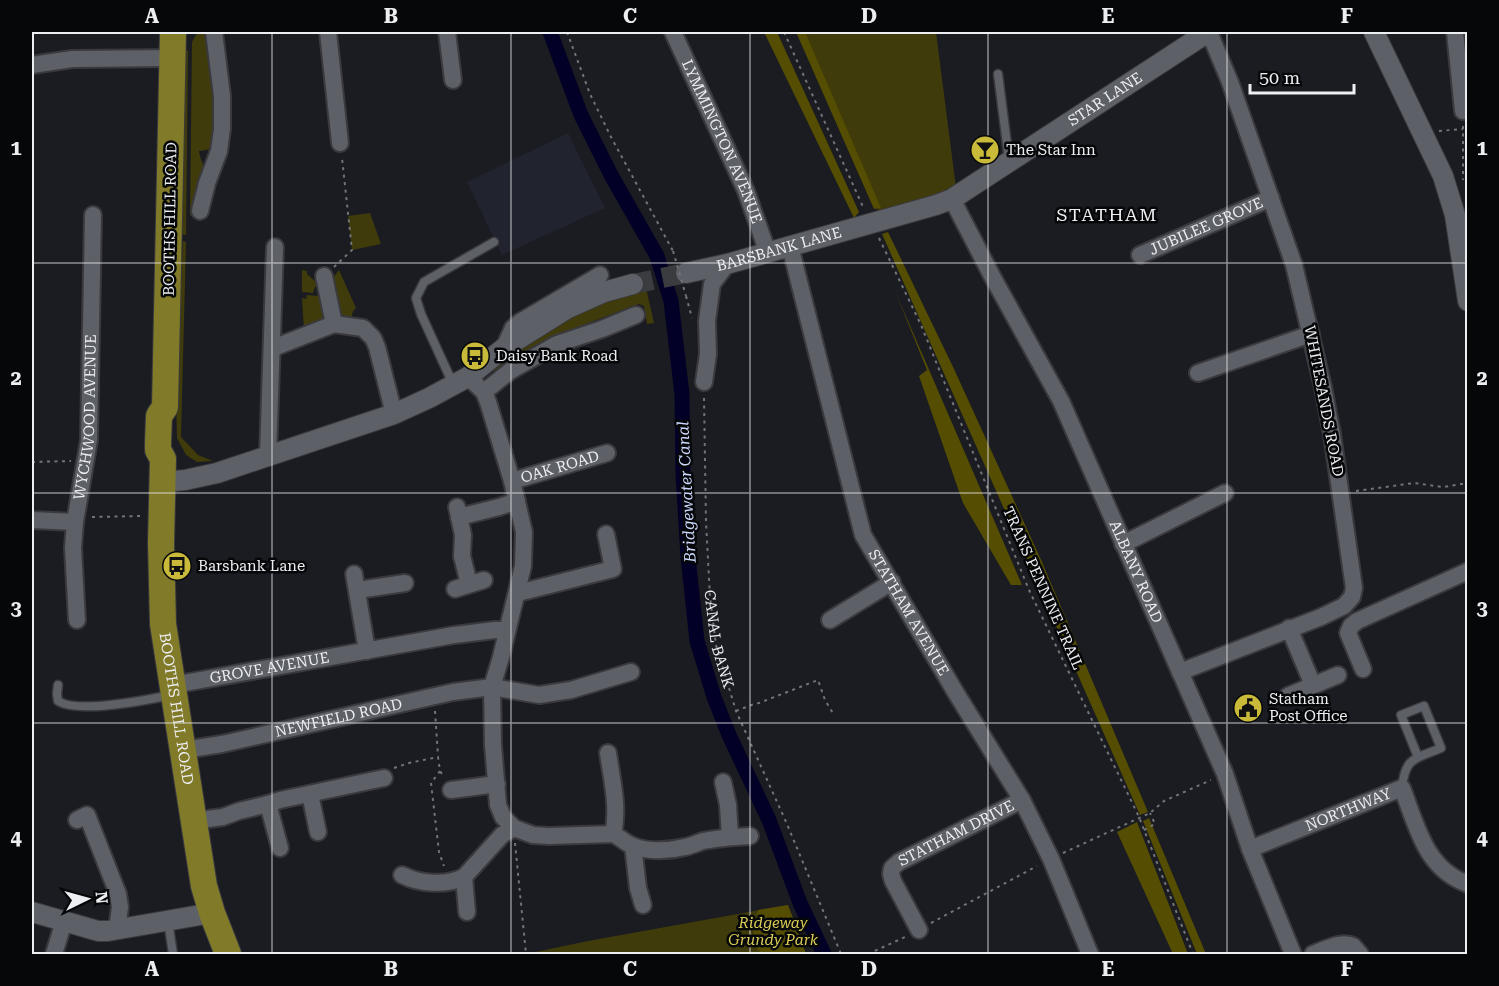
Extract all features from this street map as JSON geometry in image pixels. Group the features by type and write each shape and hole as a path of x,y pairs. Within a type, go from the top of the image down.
{"main road":[{"name":"BOOTHS HILL ROAD","path":"173,32 165,407 170,417 170,449 163,470 161,543 164,624 204,886 228,954"}],"street":[{"path":"200,211 207,183 219,152 222,129 222,96 214,32"},
{"path":"328,32 340,143"},
{"path":"447,32 453,80"},
{"name":"LYMMINGTON AVENUE","path":"673,32 746,191 768,253"},
{"name":"STAR LANE","path":"872,223 952,199 1209,32"},
{"name":"WHITESANDS ROAD","path":"1180,672 1344,606 1352,597 1354,588 1332,434 1294,265 1230,82 1209,32"},
{"path":"1374,32 1443,176 1455,215 1467,301"},
{"path":"1455,32 1462,111"},
{"path":"32,65 72,59 173,58"},
{"name":"JUBILEE GROVE","path":"1140,255 1271,198"},
{"name":"ALBANY ROAD","path":"952,199 1061,400 1225,774 1250,849 1293,954"},
{"name":"WYCHWOOD AVENUE","path":"77,620 73,548 75,522 89,440 93,214"},
{"name":"BARSBANK LANE","path":"686,273 768,253 872,223"},
{"name":"STATHAM AVENUE","path":"790,246 863,535 1022,800 1051,859 1090,954"},
{"path":"268,456 275,247"},
{"path":"704,382 708,354 707,321 712,284 727,264"},
{"path":"504,348 513,328 520,322 600,275"},
{"path":"324,276 334,324"},
{"path":"163,470 206,476 394,414 461,381 504,348 568,308 604,292 633,284"},
{"path":"484,392 510,371 557,344 636,315"},
{"path":"273,348 334,324 363,328 373,338 394,414"},
{"path":"1198,374 1311,334"},
{"path":"461,381 484,392 512,481 524,532 524,566 492,687 498,805 502,817 514,828 533,835 613,834 633,846 646,849 673,849 730,837 750,836"},
{"name":"OAK ROAD","path":"512,481 607,453"},
{"path":"1123,544 1224,493"},
{"path":"469,584 462,556 463,534 458,512 499,507 517,501"},
{"path":"32,520 75,522"},
{"path":"518,593 613,569 606,534"},
{"path":"1364,669 1348,633 1351,626 1357,621 1467,571"},
{"path":"367,651 356,582 405,583"},
{"path":"830,620 892,582"},
{"path":"1289,628 1313,685"},
{"name":"GROVE AVENUE","path":"174,690 454,635 507,630"},
{"name":"NEWFIELD ROAD","path":"184,750 222,744 465,690 492,687 539,695 571,690 631,672"},
{"path":"1288,696 1338,675"},
{"path":"608,753 615,808 613,834"},
{"path":"193,821 223,817 280,800 384,778"},
{"path":"723,782 728,805 730,837"},
{"path":"451,790 497,784"},
{"name":"NORTHWAY","path":"1250,849 1402,789 1431,857 1445,872 1467,884"},
{"path":"310,794 318,832"},
{"name":"STATHAM DRIVE","path":"919,930 893,881 890,866 1022,800"},
{"path":"268,804 280,848"},
{"path":"77,820 87,815 118,894 120,907 117,930"},
{"path":"402,875 414,881 456,880 502,835 514,828"},
{"path":"633,846 638,888 643,905"},
{"path":"456,880 467,912"},
{"path":"32,912 98,931 117,930 212,914"},
{"path":"54,954 64,921"},
{"path":"1313,954 1346,944 1353,946 1360,954"}],"lane":[{"path":"998,74 1009,162"},
{"path":"461,381 420,314 416,298 424,282 494,242"},
{"path":"58,685 58,701 75,706 142,700 174,690"},
{"path":"1402,789 1403,778 1410,762 1441,748 1424,706 1401,715 1418,757"},
{"path":"168,921 173,954"}],"path":[{"path":"567,32 590,94 673,251 686,296"},
{"name":"TRANS PENNINE TRAIL","path":"784,32 921,325 1029,590 1139,818 1193,954"},
{"path":"1423,132 1463,129"},
{"path":"324,276 352,250 340,143"},
{"name":"CANAL BANK","path":"704,382 706,510 710,597 716,645 736,711 787,824 841,954"},
{"path":"32,462 86,460"},
{"path":"1341,493 1414,483 1443,487 1467,483"},
{"path":"75,522 80,518 144,516 163,513"},
{"path":"736,711 818,680 834,715"},
{"path":"433,696 440,771 451,790"},
{"path":"384,778 385,770 438,757"},
{"path":"440,771 431,783 439,852 446,871 456,880"},
{"path":"868,954 919,930 1051,859 1150,813 1164,801 1225,774"},
{"path":"1144,830 1155,824 1150,813"},
{"path":"514,828 526,954"}],"shaded area":[{"path":"568,133 605,208 502,255 467,182"}],"green space":[{"path":"208,32 216,114 212,149 199,151 204,171 190,217 192,42 197,33"},
{"path":"764,32 777,32 859,212 854,218"},
{"path":"796,32 805,32 881,208 874,209"},
{"path":"803,32 936,32 956,188 880,215"},
{"path":"184,50 188,51 186,235 181,234"},
{"path":"370,213 381,244 352,250 348,216"},
{"path":"888,232 954,369 1042,562 1148,812 1140,815 882,234"},
{"path":"183,241 186,242 181,437 198,455 213,461 197,462 186,455 177,438 176,397"},
{"path":"302,270 307,271 307,274 320,286 315,287 313,293 302,292"},
{"path":"339,270 356,308 351,319 339,319 332,279"},
{"path":"646,288 654,323 647,324 644,306 639,304 567,331 499,370 492,371 491,368 565,319 594,305"},
{"path":"895,291 1022,585 1011,585 963,503 919,376 927,370"},
{"path":"307,295 320,296 326,318 322,324 304,329 302,298 306,299"},
{"path":"1149,818 1206,954 1197,954 1143,821"},
{"path":"1137,822 1188,954 1173,954 1117,832"},
{"name":"Ridgeway Grundy Park","path":"788,905 806,954 526,954 588,941"},
{"path":"788,905 806,954 762,954 752,944 758,910"}],"waterway":[{"name":"Bridgewater Canal","path":"550,32 581,115 611,175 657,256 671,301 682,394 683,474 688,557 697,641 714,697 729,735 769,820 800,903 824,954"}],"tunnel":[{"path":"633,284 686,273"}],"place":[{"name":"The Star Inn","path":"985,150"},
{"name":"Daisy Bank Road","path":"475,356"},
{"name":"Barsbank Lane","path":"177,566"},
{"name":"Statham Post Office","path":"1248,708"}],"district":[{"name":"STATHAM","path":"1107,215"}]}
